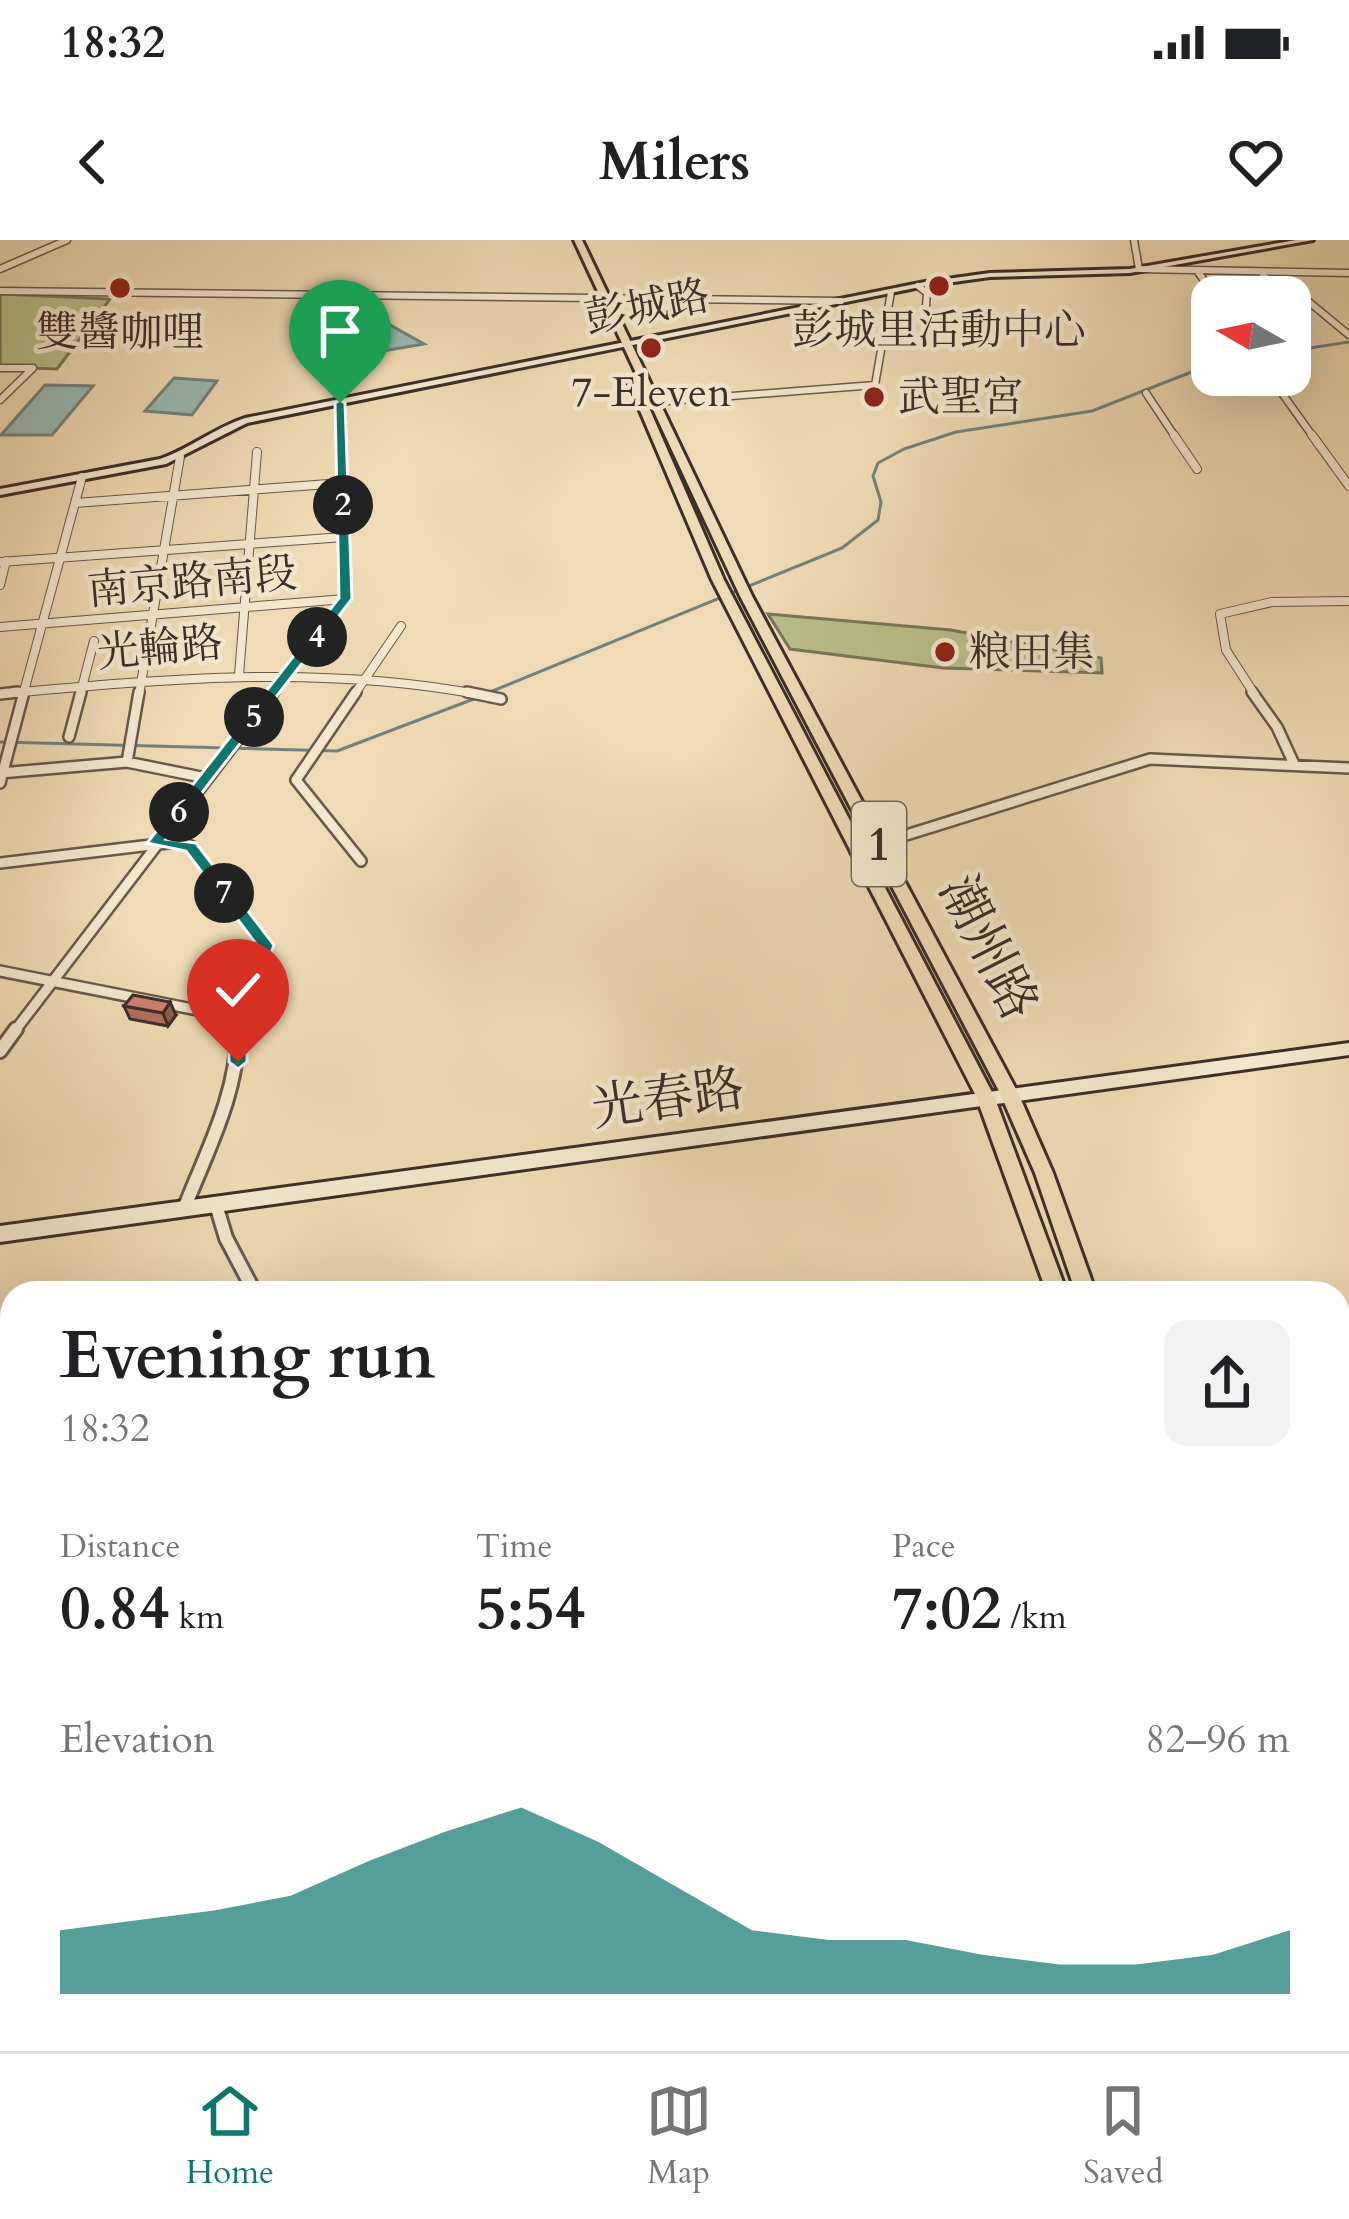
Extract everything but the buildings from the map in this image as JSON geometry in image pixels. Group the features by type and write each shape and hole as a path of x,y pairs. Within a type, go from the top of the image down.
{"main road":[{"name":"1","path":"566,240 656,402"},
{"name":"1","path":"578,240 599,297"},
{"name":"潮州路","path":"622,345 718,580 985,1096 1053,1281"},
{"name":"潮州路","path":"656,402 746,596 1009,1093 1044,1173 1082,1281"}],"street":[{"path":"0,269 67,240"},
{"path":"1134,240 1139,269 1349,273"},
{"name":"彭城路","path":"0,492 180,457 217,429 918,286 990,274 1139,269 1310,240"},
{"path":"1198,272 1201,276"},
{"path":"1259,274 1313,304 1334,329 1349,335"},
{"path":"918,286 927,293 926,306"},
{"path":"0,291 841,301"},
{"path":"656,402 875,386 891,292"},
{"path":"0,368 33,368 0,400"},
{"path":"1146,393 1197,469"},
{"path":"1284,396 1349,486"},
{"path":"0,1051 345,599 340,403"},
{"path":"239,675 257,452"},
{"path":"128,756 180,457"},
{"path":"82,477 1,776 128,756 206,778"},
{"path":"75,503 342,483"},
{"path":"0,585 3,562 344,537"},
{"name":"南京路南段","path":"0,628 345,599"},
{"path":"1294,764 1287,736 1243,678 1222,637 1220,614 1272,602 1349,602"},
{"path":"361,861 296,784 401,626"},
{"path":"69,737 94,641"},
{"name":"光輪路","path":"0,694 290,673 470,690 495,698"},
{"path":"855,851 1150,759 1349,768"},
{"path":"0,863 155,843 191,846 266,945 238,1018 238,1062 227,1102 184,1209"},
{"path":"0,971 238,1018"},
{"name":"光春路","path":"0,1234 1349,1049"},
{"path":"216,1205 226,1238 249,1281"}],"green space":[{"path":"0,294 110,299 57,369 0,367"},
{"path":"768,614 951,630 1101,658 1102,673 943,668 790,649"}],"water":[{"path":"376,317 424,344 348,357 348,336 306,334 307,323"},
{"path":"174,378 217,381 192,415 145,411"},
{"path":"45,385 93,386 52,435 1,435"}],"waterway":[{"path":"1311,348 1349,342"},
{"path":"490,692 842,548 878,520 881,502 873,476 878,463 904,449 956,432 1092,411 1191,372"},
{"path":"0,742 337,751 479,697"}],"place":[{"name":"彭城里活動中心","path":"939,286"},
{"name":"雙醬咖哩","path":"120,288"},
{"name":"7-Eleven","path":"651,348"},
{"name":"武聖宮","path":"874,397"},
{"name":"粮田集","path":"945,652"}],"route":[{"path":"238,1062 238,1018 266,945 244,922 191,846 155,843 345,599 340,403"}]}
